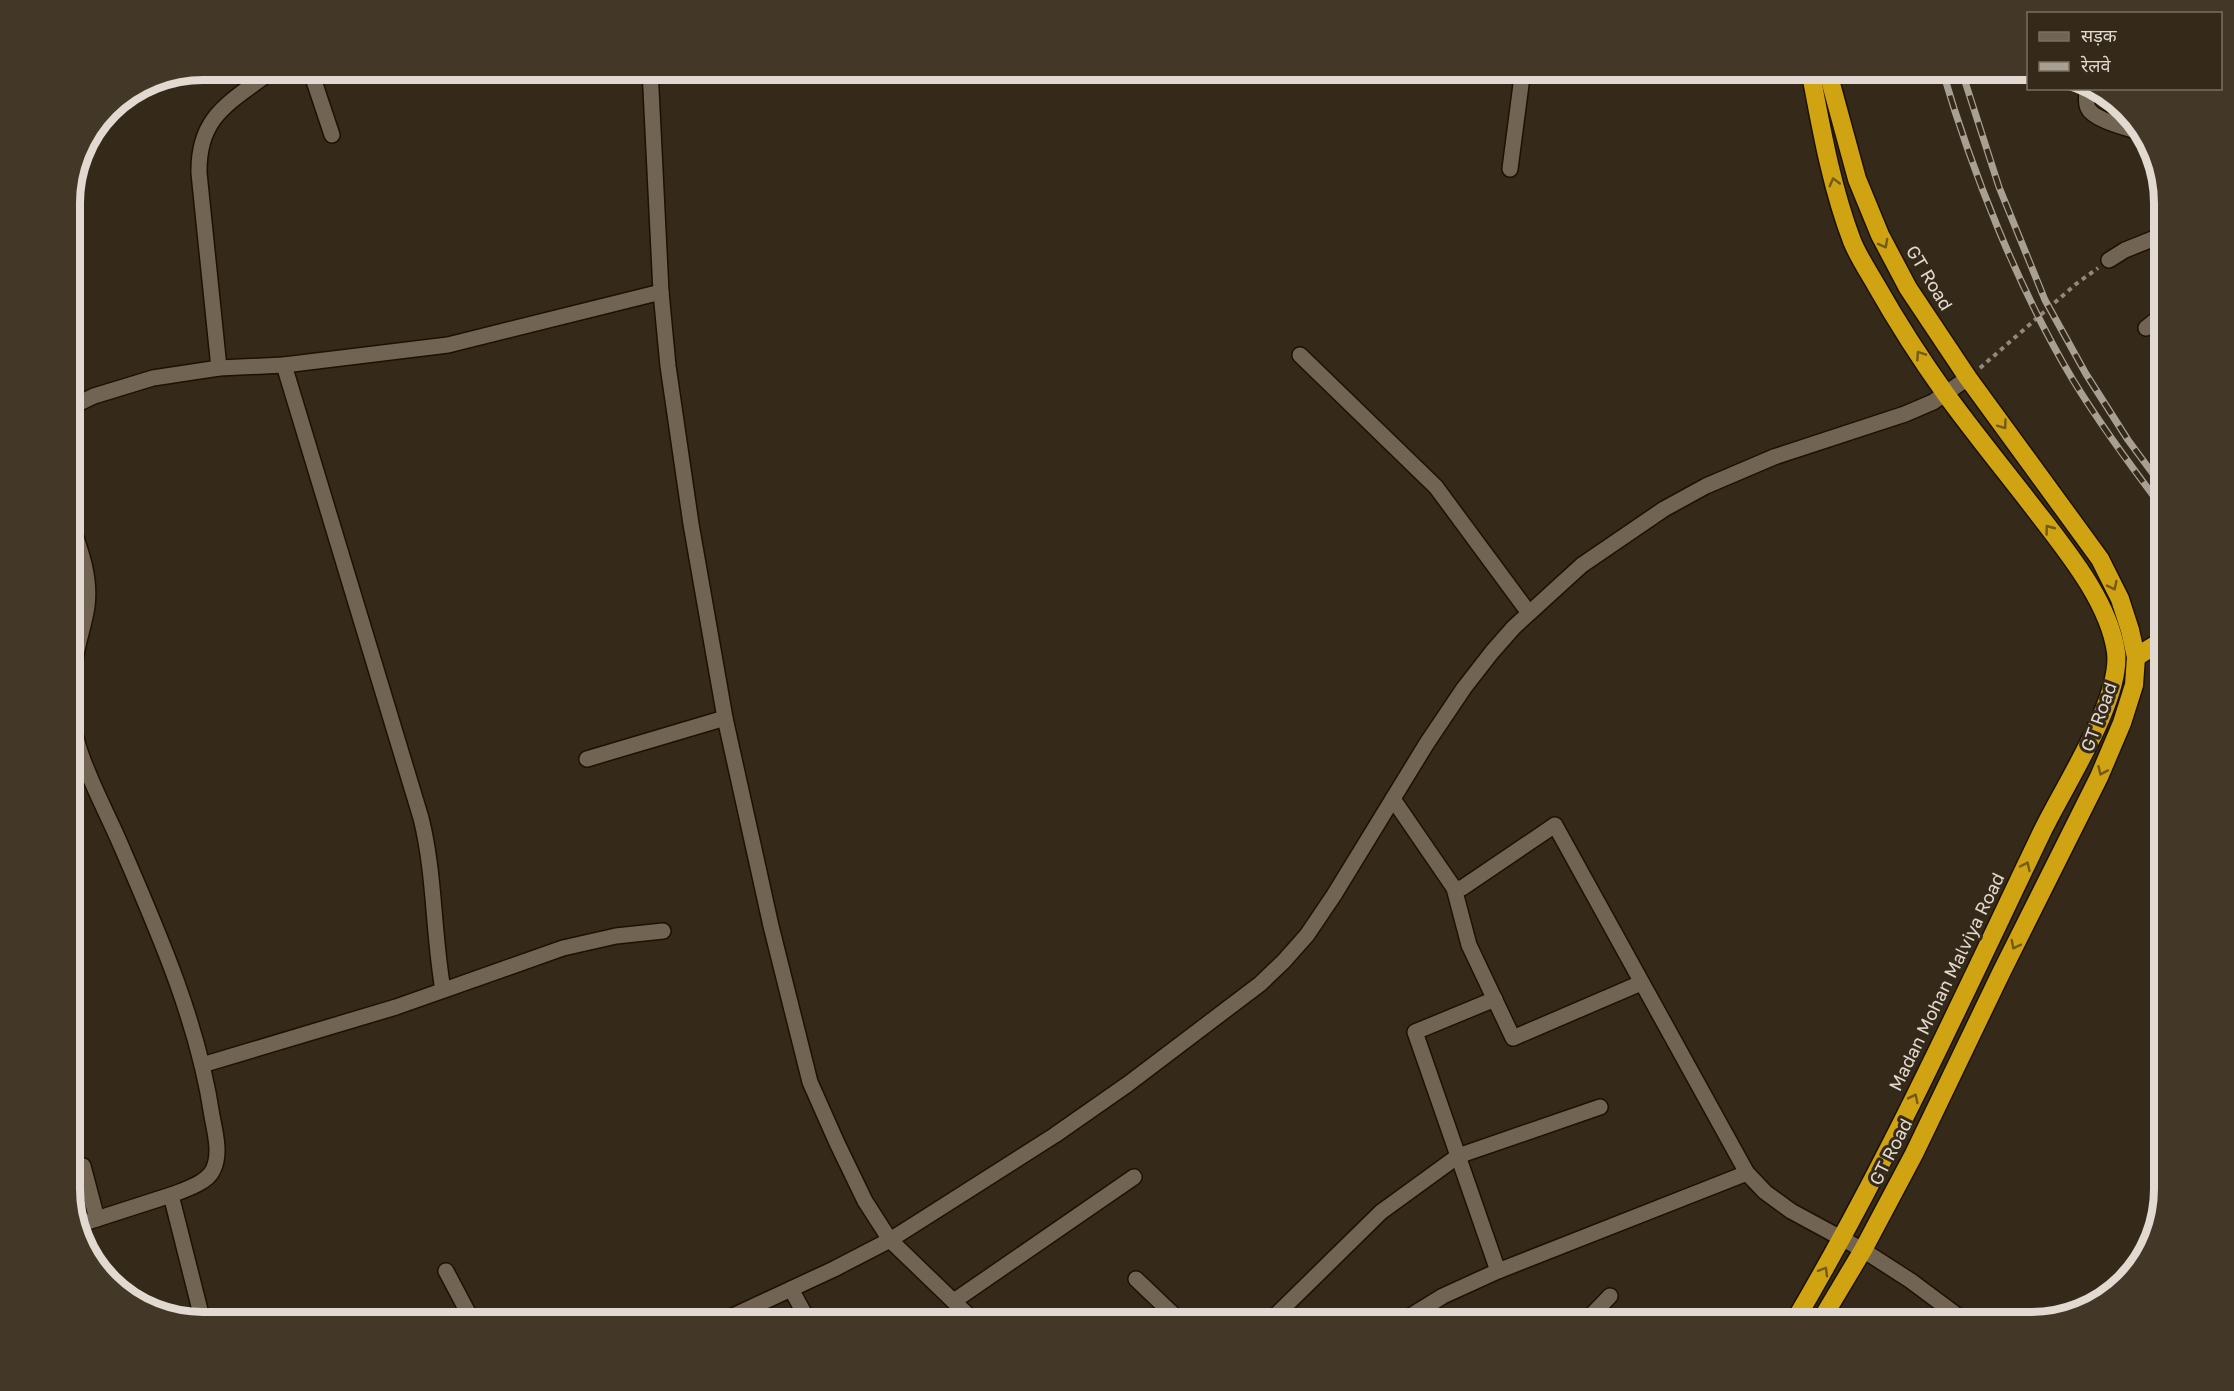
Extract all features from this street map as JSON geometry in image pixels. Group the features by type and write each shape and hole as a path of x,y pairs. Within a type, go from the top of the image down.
{"highway":[{"path":"1812,79 1833,183 1854,245 1891,310 1945,392"},
{"name":"GT Road","path":"1826,1312 1863,1250 1914,1154 2099,777 2122,723 2134,685 2136,657 2120,599 2100,559 1968,378 1908,288 1880,235 1857,179 1830,79"},
{"name":"Madan Mohan Malviya Road","path":"1800,1312 1844,1238 2004,914 2042,831 2103,713 2113,687 2116,653 2107,622 2088,583 2068,553 1945,392"},
{"path":"2136,657 2154,646"}],"street":[{"path":"219,368 198,173 198,153 213,117 261,79"},
{"path":"313,79 332,135"},
{"path":"650,79 661,292 668,366 691,524 725,718 771,926 810,1082 865,1201 890,1240 965,1312"},
{"path":"1510,169 1522,79"},
{"path":"2087,93 2086,102 2089,111 2098,118 2130,129"},
{"path":"2109,260 2125,250 2154,238"},
{"path":"80,403 94,396 153,378 219,368 284,365 448,345 661,292"},
{"path":"2146,328 2154,322"},
{"path":"1300,355 1436,487 1529,613"},
{"path":"284,365 421,818 443,990"},
{"path":"742,1312 890,1240 1064,1129 1163,1058 1260,984 1307,935 1464,688 1492,652 1529,613 1582,565 1664,509 1706,486 1774,457 1905,414 1933,402 1968,378"},
{"path":"80,549 87,579 87,605 80,637"},
{"path":"587,759 725,718"},
{"path":"80,750 145,900 183,1002 210,1098 217,1159 213,1172 204,1180 171,1195 85,1223"},
{"path":"1393,799 1454,888 1469,945 1513,1038 1641,982"},
{"path":"1454,888 1462,888 1555,825 1747,1173 1765,1192 1791,1211 1844,1238 1911,1281 1953,1312"},
{"path":"202,1065 396,1007 564,948 616,936 663,931"},
{"path":"1495,999 1414,1032 1498,1271"},
{"path":"1279,1312 1381,1212 1458,1156 1600,1107"},
{"path":"80,1165 83,1166 97,1219"},
{"path":"1417,1312 1443,1296 1498,1271 1747,1173"},
{"path":"954,1301 1134,1177"},
{"path":"171,1195 200,1312"},
{"path":"446,1271 468,1312"},
{"path":"1136,1279 1171,1312"},
{"path":"791,1289 803,1312"},
{"path":"1595,1312 1610,1296"}],"path":[{"path":"1968,378 2076,284 2109,260"}],"railway":[{"path":"1945,79 1982,188 2034,307 2073,380 2154,496"},
{"path":"1964,79 1999,187 2045,300 2086,374 2128,440 2154,475"}]}
